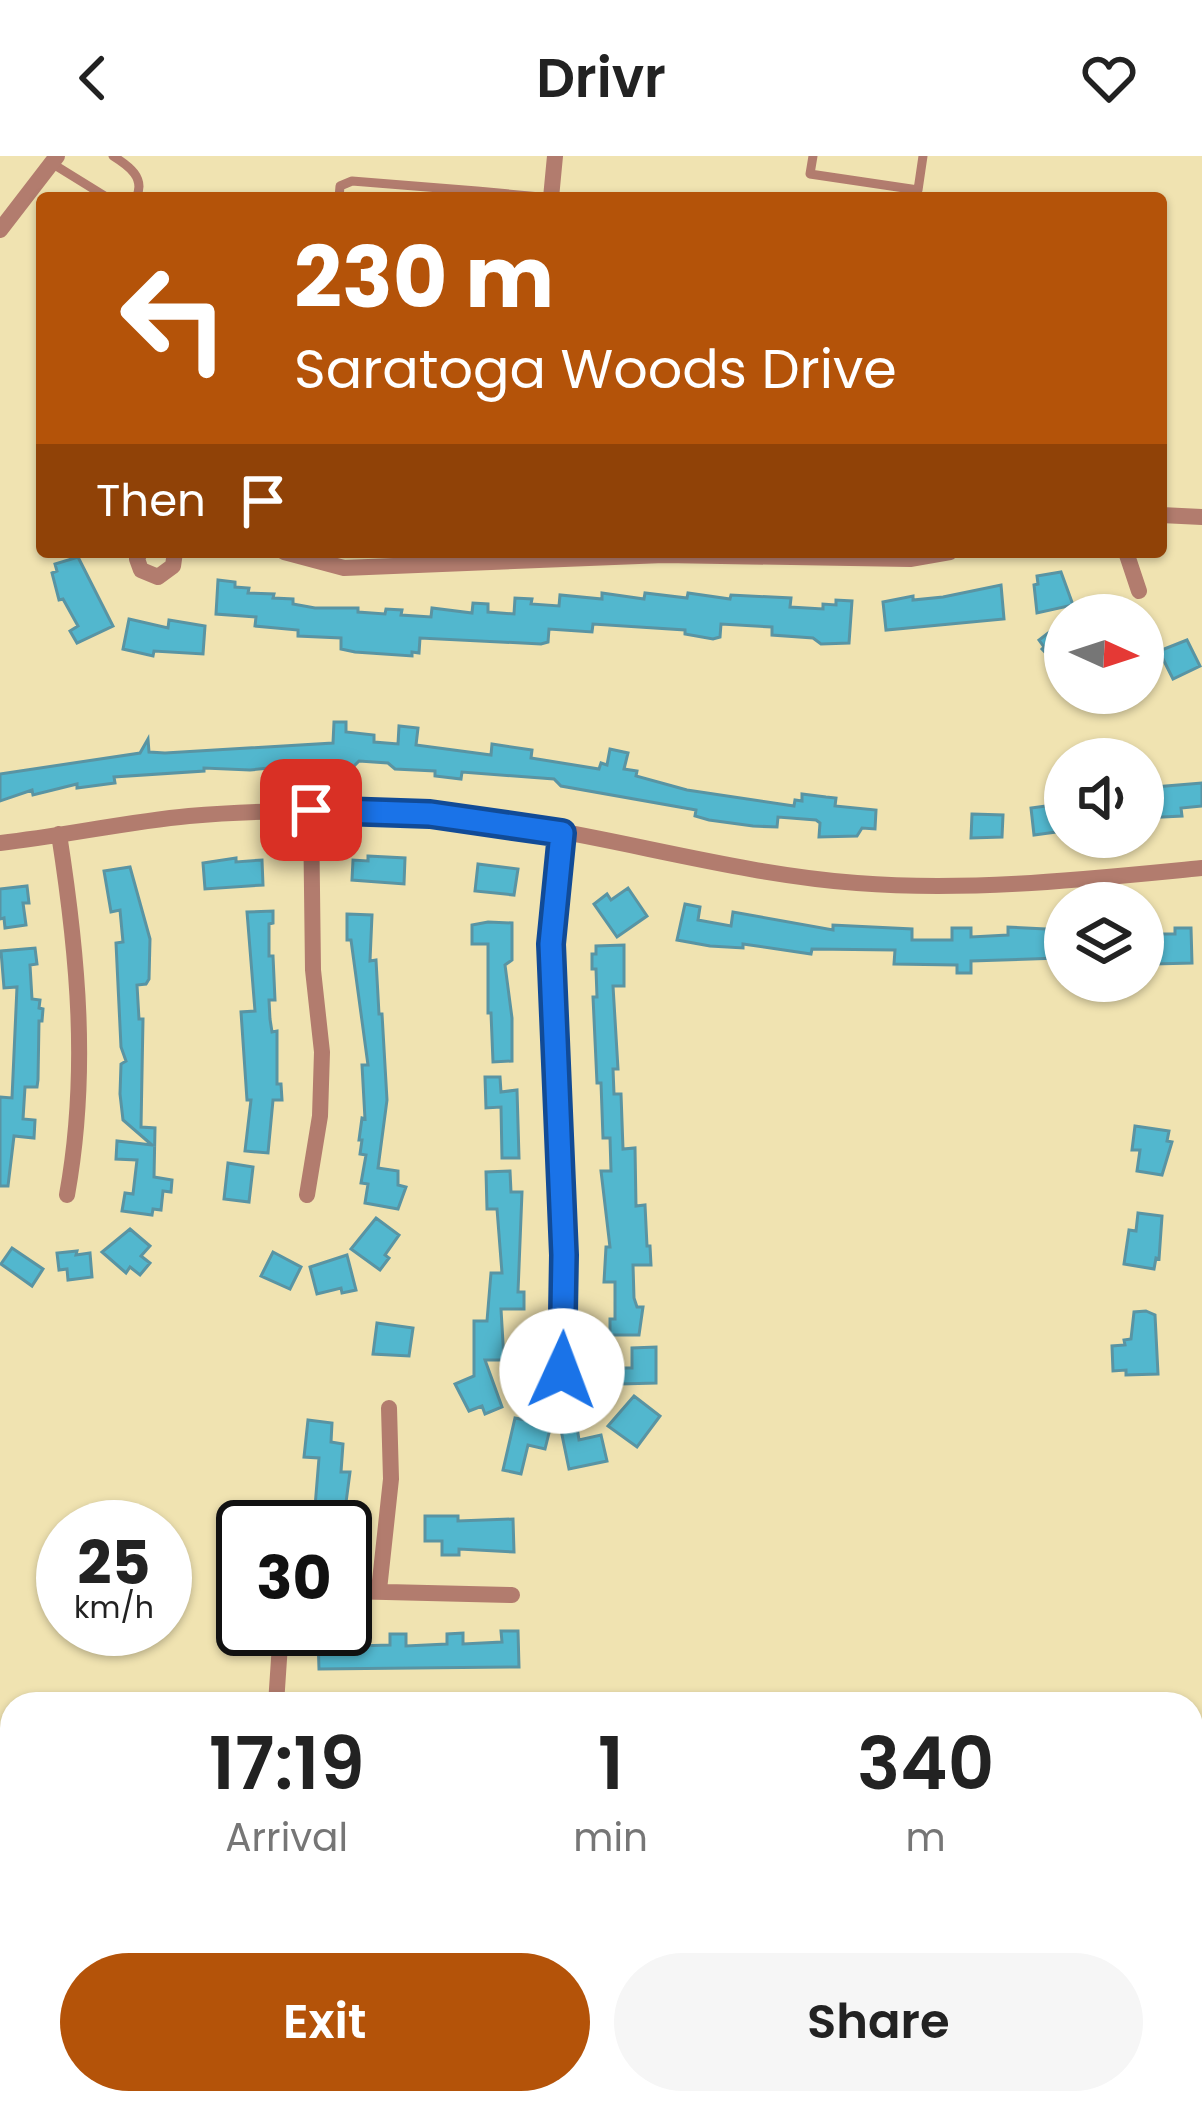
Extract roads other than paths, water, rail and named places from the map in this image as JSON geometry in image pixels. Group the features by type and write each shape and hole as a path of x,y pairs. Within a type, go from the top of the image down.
{"street":[{"path":"552,192 555,156"},
{"path":"0,230 55,160"},
{"path":"1167,515 1202,517"},
{"path":"137,558 142,570 158,577 173,566 175,558"},
{"path":"306,558 344,568 413,559 497,558"},
{"path":"828,558 916,558"},
{"path":"1128,558 1138,591"},
{"path":"307,1195 320,1116 322,1052 313,970 311,810"},
{"path":"0,843 191,816 311,810 430,814 857,883 980,885 1202,868"},
{"path":"562,833 551,944 564,1255 562,1371"},
{"path":"59,835 76,938 81,1042 78,1117 67,1195"},
{"path":"379,1590 391,1479 388,1408"},
{"path":"372,1590 512,1595"},
{"path":"277,1692 279,1656"}],"lane":[{"path":"113,156 132,168 139,192"},
{"path":"812,156 810,174 918,190 923,156"},
{"path":"55,160 100,192"},
{"path":"340,192 352,181 425,192"}]}
